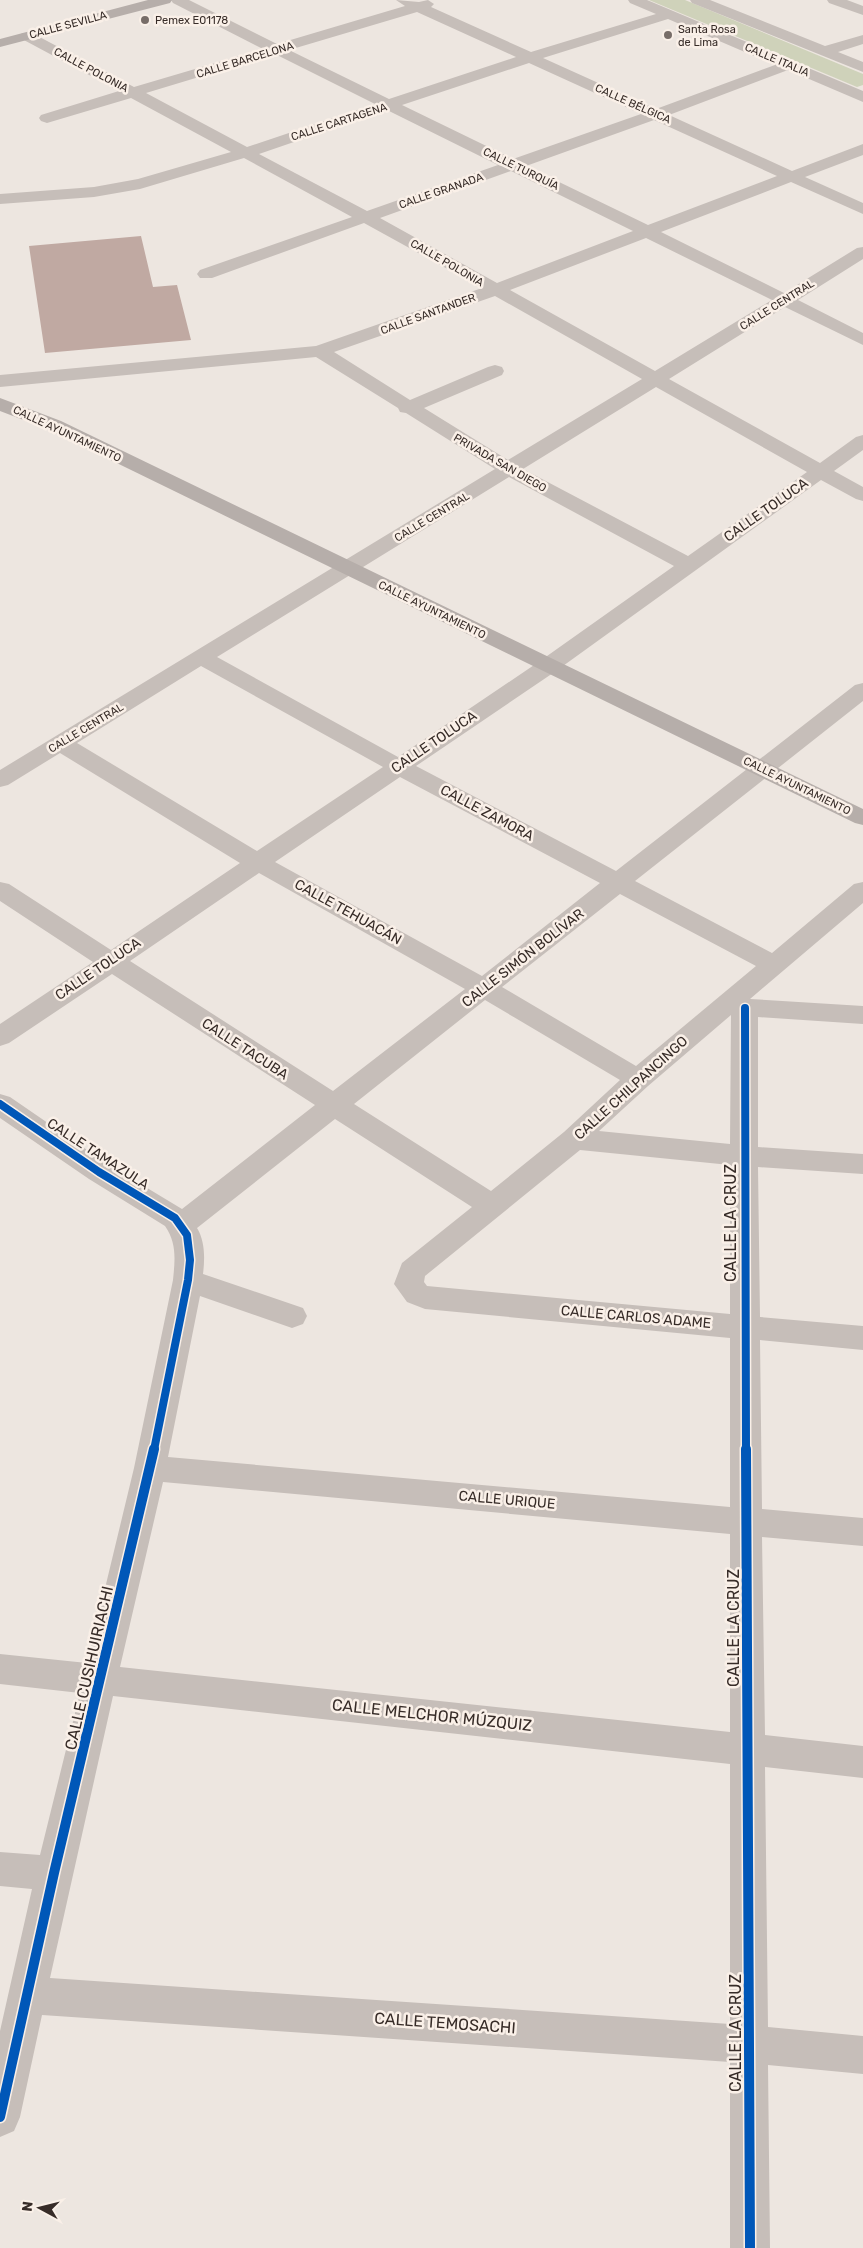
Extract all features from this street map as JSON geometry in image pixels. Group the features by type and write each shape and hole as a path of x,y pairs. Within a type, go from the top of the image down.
{"main road":[{"name":"CALLE SEVILLA","path":"0,43 165,0"},
{"name":"CALLE AYUNTAMIENTO","path":"0,404 54,425 863,818"}],"street":[{"name":"CALLE TURQUÍA","path":"178,0 515,165 863,340"},
{"name":"CALLE BÉLGICA","path":"403,0 863,209"},
{"name":"CALLE BARCELONA","path":"47,118 441,0"},
{"name":"CALLE ITALIA","path":"635,0 863,97"},
{"name":"CALLE ITALIA","path":"701,0 863,67"},
{"path":"834,0 863,11"},
{"name":"CALLE CARTAGENA","path":"0,199 94,192 126,187 245,153 528,58 671,14"},
{"name":"CALLE POLONIA","path":"27,36 408,240 494,290 863,495"},
{"path":"825,51 863,39"},
{"name":"CALLE GRANADA","path":"206,274 515,165 788,65"},
{"name":"CALLE SANTANDER","path":"0,381 319,351 494,290 863,149"},
{"name":"CALLE CENTRAL","path":"0,780 510,470 863,252"},
{"name":"PRIVADA SAN DIEGO","path":"319,351 407,408 510,470 688,565"},
{"path":"407,408 496,371"},
{"name":"CALLE TOLUCA","path":"0,1037 548,666 863,441"},
{"name":"CALLE ZAMORA","path":"202,658 398,766 774,965"},
{"name":"CALLE SIMÓN BOLÍVAR","path":"181,1225 335,1106 761,768 863,690"},
{"name":"CALLE TEHUACÁN","path":"60,743 257,862 484,988 638,1079"},
{"name":"CALLE TACUBA","path":"0,890 492,1206"},
{"name":"CALLE CHILPANCINGO","path":"412,1289 409,1284 412,1271 574,1139 638,1079 735,1007 774,965 863,890"},
{"path":"735,1007 863,1015"},
{"name":"CALLE LA CRUZ","path":"735,1007 744,1156 750,2248"},
{"name":"CALLE TAMAZULA","path":"0,1104 99,1172 175,1218 181,1225"},
{"path":"574,1139 744,1156 863,1164"},
{"name":"CALLE CUSIHUIRIACHI","path":"0,2117 54,1874 150,1468 188,1280 189,1249 187,1235 181,1225"},
{"path":"188,1280 292,1316"},
{"name":"CALLE CARLOS ADAME","path":"412,1289 425,1298 863,1338"},
{"name":"CALLE URIQUE","path":"150,1468 863,1532"},
{"name":"CALLE MELCHOR MÚZQUIZ","path":"0,1669 863,1762"},
{"path":"0,1869 54,1874"},
{"name":"CALLE TEMOSACHI","path":"27,1995 748,2044 863,2055"}],"green space":[{"path":"649,0 685,0 863,74 863,85 857,87"}],"building":[{"path":"141,236 153,287 177,285 191,340 45,353 29,246"}],"cycle path":[{"path":"745,1008 744,1156 750,2248"},
{"path":"0,1104 99,1172 175,1218 187,1235 190,1260 188,1280 150,1468 54,1873 0,2117"}],"place":[{"name":"Pemex E01178","path":"145,20"},
{"name":"Santa Rosa de Lima","path":"668,35"}]}
